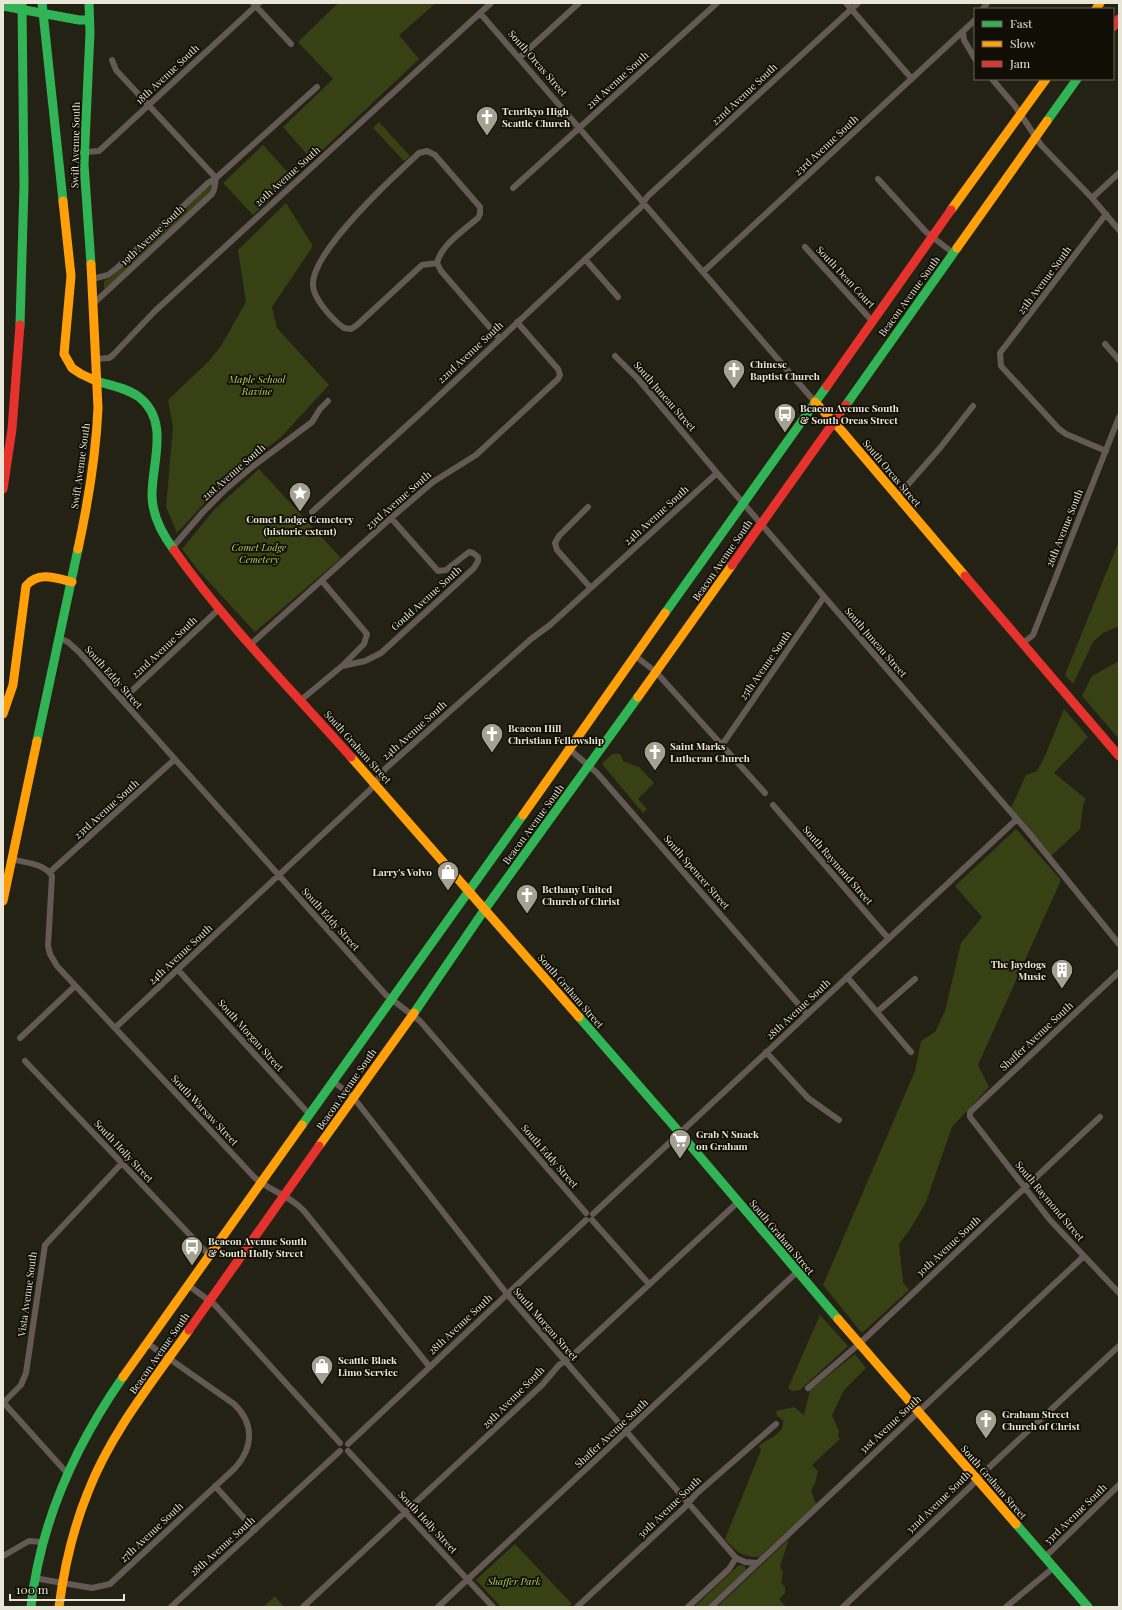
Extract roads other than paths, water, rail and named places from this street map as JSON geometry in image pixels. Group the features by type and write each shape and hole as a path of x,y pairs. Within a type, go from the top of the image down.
{"main road":[{"path":"3,489 8,459 14,394 24,242 22,3"},
{"name":"South Graham Street","path":"42,3 72,276 64,354 68,365 74,371 84,377 129,391 139,397 147,405 155,418 158,441 153,503 159,527 172,548 192,576 219,609 375,783 485,909 680,1133 976,1480 1088,1607"},
{"name":"Swift Avenue South","path":"3,901 82,535 94,457 98,408 94,303 86,202 85,152 89,3"},
{"path":"3,6 65,18 89,20"},
{"name":"Beacon Avenue South","path":"31,1607 34,1578 42,1542 67,1474 83,1441 105,1403 261,1182 470,892 634,654 1045,80"},
{"name":"Beacon Avenue South","path":"58,1607 73,1534 88,1491 125,1421 285,1196 352,1097 413,1015 485,909 590,765 1076,80"},
{"name":"South Orcas Street","path":"816,402 1119,756"},
{"path":"3,714 12,685 26,586 32,579 40,576 72,582"}],"street":[{"name":"20th Avenue South","path":"96,359 109,358 113,355 161,305 491,3"},
{"path":"519,58 579,3"},
{"name":"21st Avenue South","path":"513,188 717,3"},
{"path":"846,3 912,79"},
{"name":"22nd Avenue South","path":"312,512 500,339 644,203 648,196 858,3"},
{"path":"256,4 291,44"},
{"name":"18th Avenue South","path":"85,152 99,151 256,4"},
{"name":"South Orcas Street","path":"480,13 816,402"},
{"name":"23rd Avenue South","path":"703,272 974,21"},
{"path":"962,33 964,40 974,56"},
{"path":"112,60 114,67 216,178"},
{"path":"993,80 1021,114 1041,145 1092,198 1119,230"},
{"name":"19th Avenue South","path":"92,279 103,277 112,272 208,183 216,178 317,87"},
{"path":"437,263 422,265 357,325 347,330 341,326 319,302 313,290 314,276 322,258 345,228 361,209 419,153 427,151 435,155 480,206 480,214 478,218 440,252 437,263 441,271 500,339"},
{"path":"1092,198 1119,173"},
{"name":"19th Avenue South","path":"94,303 212,194 216,178"},
{"path":"878,178 926,232 953,253"},
{"name":"25th Avenue South","path":"1106,214 1000,353 1001,366 1059,429 1066,434 1106,451"},
{"name":"South Dean Court","path":"805,247 873,322"},
{"path":"585,259 618,297"},
{"name":"23rd Avenue South","path":"251,644 391,518 433,482 476,455 556,382 560,376 558,369 517,322"},
{"path":"1105,344 1119,360"},
{"name":"South Juneau Street","path":"615,356 638,379 717,473 1017,819 1119,944"},
{"name":"21st Avenue South","path":"172,548 203,512 226,489 252,467 312,422 320,409 328,401"},
{"path":"897,497 940,448 973,406"},
{"name":"26th Avenue South","path":"1023,643 1033,635 1119,417"},
{"name":"24th Avenue South","path":"115,1028 370,790 385,769 414,742 550,624 717,473"},
{"path":"588,506 559,536 555,543 557,550 590,587"},
{"name":"Gould Avenue South","path":"342,666 365,661 381,653 474,568 478,561 478,557 469,552 442,572 436,569 391,518"},
{"name":"Gould Avenue South","path":"301,700 342,666 364,644 367,634 322,580"},
{"name":"25th Avenue South","path":"722,745 824,597"},
{"name":"22nd Avenue South","path":"122,700 219,609"},
{"name":"South Eddy Street","path":"59,638 73,646 392,1000 420,1021 589,1217 649,1284"},
{"path":"634,654 656,672 765,793"},
{"name":"South Spencer Street","path":"568,748 590,765 807,1014"},
{"name":"23rd Avenue South","path":"50,872 175,759"},
{"name":"South Raymond Street","path":"773,805 888,938"},
{"name":"28th Avenue South","path":"348,1444 429,1366 1017,819"},
{"path":"12,859 42,866 50,872"},
{"name":"South Warsaw Street","path":"50,872 52,879 48,946 52,960 248,1171 261,1182 285,1196 304,1211 429,1366"},
{"name":"South Morgan Street","path":"178,970 310,1115"},
{"name":"Shaffer Avenue South","path":"970,1117 970,1112 1119,972"},
{"path":"847,977 911,1052"},
{"path":"877,1012 915,979"},
{"path":"20,1038 75,986"},
{"path":"766,1052 808,1098 839,1120"},
{"name":"South Holly Street","path":"25,1061 209,1255"},
{"name":"South Morgan Street","path":"334,1082 352,1097 507,1294 736,1558"},
{"name":"South Raymond Street","path":"970,1117 1050,1220 1119,1293"},
{"name":"30th Avenue South","path":"808,1388 859,1344 1100,1117"},
{"name":"Vista Avenue South","path":"3,1402 21,1385 26,1373 45,1245 122,1163"},
{"name":"29th Avenue South","path":"303,1607 542,1385 559,1365 738,1202"},
{"name":"31st Avenue South","path":"711,1607 1084,1256"},
{"name":"Shaffer Avenue South","path":"438,1607 797,1272"},
{"path":"188,1285 210,1300 340,1443"},
{"path":"147,1343 169,1358"},
{"name":"32nd Avenue South","path":"843,1607 1119,1346"},
{"name":"27th Avenue South","path":"34,1578 92,1588 110,1584 235,1468 245,1455 248,1448 249,1434 248,1423 245,1416 237,1407 169,1358"},
{"path":"3,1402 67,1474"},
{"name":"30th Avenue South","path":"578,1607 696,1494 776,1424"},
{"path":"344,1441 348,1444 350,1447 348,1451 344,1453 340,1451 338,1447 340,1443 344,1441"},
{"name":"28th Avenue South","path":"171,1607 340,1451"},
{"name":"South Holly Street","path":"348,1451 493,1607"},
{"name":"33rd Avenue South","path":"1044,1558 1119,1485"},
{"path":"215,1486 254,1530"},
{"path":"3,1556 29,1540 42,1542"},
{"path":"688,1607 729,1569 736,1558 745,1562 757,1563"},
{"path":"1006,1607 1053,1568"}],"place":[{"name":"Tenrikyo High Seattle Church","path":"487,136"},
{"name":"Chinese Baptist Church","path":"734,390"},
{"name":"Beacon Avenue South & South Orcas Street","path":"785,434"},
{"name":"Comet Lodge Cemetery (historic extent)","path":"300,512"},
{"name":"Beacon Hill Christian Fellowship","path":"492,754"},
{"name":"Saint Marks Lutheran Church","path":"655,772"},
{"name":"Larry's Volvo","path":"448,892"},
{"name":"Bethany United Church of Christ","path":"527,914"},
{"name":"The Jaydogs Music","path":"1062,990"},
{"name":"Grab N Snack on Graham","path":"680,1160"},
{"name":"Beacon Avenue South & South Holly Street","path":"192,1266"},
{"name":"Seattle Black Limo Service","path":"322,1386"},
{"name":"Graham Street Church of Christ","path":"986,1440"}],"park label":[{"name":"Maple School Ravine","path":"257,384"},
{"name":"Comet Lodge Cemetery","path":"259,552"},
{"name":"Shaffer Park","path":"514,1581"}]}
